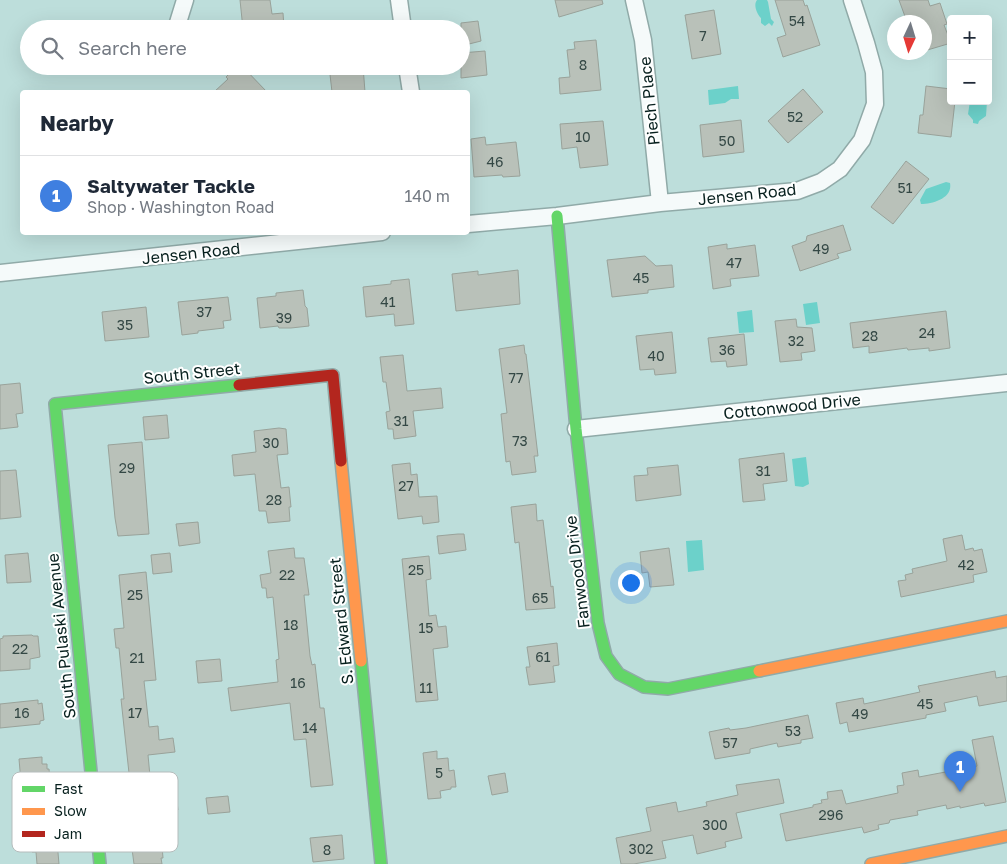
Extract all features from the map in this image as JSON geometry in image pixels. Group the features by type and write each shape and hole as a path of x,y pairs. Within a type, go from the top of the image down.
{"street":[{"path":"179,20 185,0"},
{"path":"400,0 402,20"},
{"name":"Piech Place","path":"634,0 643,40 660,203"},
{"name":"Jensen Road","path":"470,224 557,216 660,203 797,191 822,182 840,169 862,140 875,104 874,72 852,0"},
{"path":"409,75 411,90"},
{"name":"Fanwood Drive","path":"557,216 576,429 598,623 606,656 618,674 644,687 668,689 1007,621"},
{"name":"Jensen Road","path":"0,273 354,235"},
{"name":"South Street","path":"55,404 333,375"},
{"name":"S. Edward Street","path":"333,375 381,864"},
{"name":"Cottonwood Drive","path":"576,429 1007,383"},
{"name":"South Pulaski Avenue","path":"55,404 91,772"},
{"path":"872,864 1007,836"}],"water":[{"path":"757,0 767,0 771,19 774,22 772,26 769,23 765,26 761,23 761,18 755,7"},
{"path":"738,86 739,99 731,99 725,103 709,105 708,90"},
{"path":"969,105 987,105 986,116 978,124 973,123 968,114"},
{"path":"946,182 950,183 950,188 945,196 931,203 921,204 920,200 926,189"},
{"path":"817,302 820,323 806,325 803,304"},
{"path":"752,310 754,332 739,333 737,312"},
{"path":"806,457 809,484 803,487 795,486 792,459"},
{"path":"702,540 704,570 688,572 686,541"}],"building":[{"path":"240,0 270,0 272,14 283,13 284,20 242,20"},
{"path":"555,0 602,0 603,4 559,17"},
{"path":"775,0 803,0 805,6 807,5 820,45 783,57 777,38 786,35"},
{"path":"899,0 928,0 930,6 940,3 947,24 944,25 947,33 947,44 932,49 932,15 904,15"},
{"path":"714,10 721,54 692,59 685,15"},
{"path":"478,21 481,41 470,44 470,22"},
{"path":"596,40 601,90 560,94 559,78 570,77 567,50 575,49 574,42"},
{"path":"485,51 487,75 461,78 461,75 470,75 470,52"},
{"path":"228,75 251,75 265,90 216,90 228,79 226,77"},
{"path":"330,75 364,75 365,90 332,90"},
{"path":"926,86 947,89 947,105 955,105 951,137 918,133 920,115 923,115"},
{"path":"803,89 823,112 788,143 768,121"},
{"path":"741,120 744,152 703,157 700,125"},
{"path":"603,121 608,165 580,168 577,147 562,149 560,124"},
{"path":"485,137 486,145 516,142 520,176 474,177 471,139"},
{"path":"906,161 929,179 893,224 871,207"},
{"path":"843,225 851,250 837,254 839,258 800,271 792,246 806,241 807,236"},
{"path":"727,244 727,249 755,245 759,276 730,279 731,286 713,289 708,247"},
{"path":"645,256 656,266 672,265 674,287 648,290 648,293 612,297 607,260"},
{"path":"518,270 520,304 456,311 452,274 478,271 478,275"},
{"path":"409,279 414,324 395,326 394,314 366,317 363,287 391,284 391,281"},
{"path":"303,290 309,326 260,328 257,298 276,296 276,293"},
{"path":"228,297 231,320 223,321 224,328 182,335 178,302"},
{"path":"146,307 149,337 105,341 102,312"},
{"path":"946,311 950,348 929,351 929,348 908,350 907,348 869,353 869,346 853,348 850,323"},
{"path":"796,319 797,327 812,328 815,351 801,353 802,360 780,362 775,321"},
{"path":"672,332 676,373 655,375 654,369 640,370 636,336"},
{"path":"744,334 747,365 727,367 726,361 711,362 708,338"},
{"path":"524,345 538,456 534,456 536,472 512,475 510,461 506,462 501,414 507,413 499,349"},
{"path":"403,355 407,391 441,388 443,408 413,411 416,436 394,439 393,429 388,429 386,412 390,411 386,382 383,382 380,357"},
{"path":"20,383 23,413 16,414 18,427 0,429 0,385"},
{"path":"167,415 169,438 145,440 143,417"},
{"path":"286,429 288,454 277,455 281,488 289,487 290,521 268,523 266,511 259,511 255,474 234,476 232,455 256,452 254,431"},
{"path":"142,442 149,534 118,536 108,445"},
{"path":"784,453 787,481 763,484 765,500 743,502 739,459"},
{"path":"410,463 411,475 417,474 419,497 437,496 439,522 423,524 422,516 398,519 392,465"},
{"path":"678,465 681,495 636,501 634,476 648,475 647,468"},
{"path":"16,470 21,517 0,519 0,471"},
{"path":"536,504 537,521 543,520 555,608 526,610 519,542 515,543 511,507"},
{"path":"198,522 200,543 179,546 176,524"},
{"path":"464,534 466,550 439,554 437,536"},
{"path":"962,535 965,550 973,548 974,551 982,549 987,572 973,575 974,582 901,597 898,581 906,580 905,575 913,573 912,569 947,561 943,539"},
{"path":"294,548 295,558 304,558 309,595 304,595 310,656 312,665 315,664 320,708 324,708 333,785 311,787 306,739 294,740 290,703 231,711 228,688 278,682 276,660 279,659 273,597 267,598 266,588 262,588 260,575 271,573 268,551"},
{"path":"669,548 674,585 650,587 648,572 642,573 640,552"},
{"path":"28,553 31,582 7,583 5,555"},
{"path":"170,553 172,572 153,574 151,555"},
{"path":"429,556 431,579 426,580 429,616 436,615 438,627 446,626 448,647 433,649 438,700 416,702 402,559"},
{"path":"146,572 156,680 144,681 149,727 158,726 159,740 173,738 175,752 148,755 150,772 129,772 121,699 124,699 119,648 116,648 114,629 124,628 119,575"},
{"path":"3,636 38,636 40,657 30,659 30,669 0,671 0,639"},
{"path":"557,643 559,665 553,666 555,682 529,685 526,667 530,667 527,647"},
{"path":"220,659 222,681 198,683 196,661"},
{"path":"995,671 996,678 1007,676 1007,701 979,706 977,696 944,703 946,711 926,715 926,718 849,732 847,722 840,724 836,703 863,698 864,704 920,692 918,686"},
{"path":"38,700 38,704 42,703 44,720 40,721 40,724 0,728 0,704"},
{"path":"808,715 813,738 801,740 801,743 778,747 777,743 750,749 750,753 715,759 709,732 729,728 730,730 746,728"},
{"path":"993,736 1006,802 985,806 984,803 947,809 946,805 917,811 918,815 890,820 889,823 878,825 879,829 864,833 862,827 786,841 780,814 813,807 813,805 822,803 821,800 828,799 827,792 842,790 846,804 898,793 897,786 904,785 902,773 918,770 919,777 977,766 972,740"},
{"path":"437,751 437,759 448,758 449,771 454,770 456,787 440,791 441,798 428,799 423,753"},
{"path":"42,757 42,764 47,764 49,772 20,772 19,759"},
{"path":"505,773 508,792 492,795 488,776"},
{"path":"779,779 784,803 736,813 742,838 725,842 726,847 697,854 693,835 662,841 666,858 634,864 621,864 616,838 651,831 646,808 676,802 678,812 707,806 706,802 738,795 736,785"},
{"path":"228,796 230,812 208,814 206,798"},
{"path":"342,835 344,859 313,862 310,838"},
{"path":"36,852 58,852 59,864 37,864"},
{"path":"132,852 162,852 162,864 134,864"}],"traffic: fast":[{"path":"557,216 576,429 598,623 606,656 619,674 644,687 668,689 759,671"},
{"path":"91,772 55,404 239,385"},
{"path":"361,661 381,864"},
{"path":"99,852 100,864"}],"traffic: slow":[{"path":"341,461 361,661"},
{"path":"759,671 1007,621"},
{"path":"871,864 1007,836"}],"traffic: jam":[{"path":"239,385 333,375 341,461"}],"place":[{"name":"Saltywater Tackle","path":"960,792"}]}
